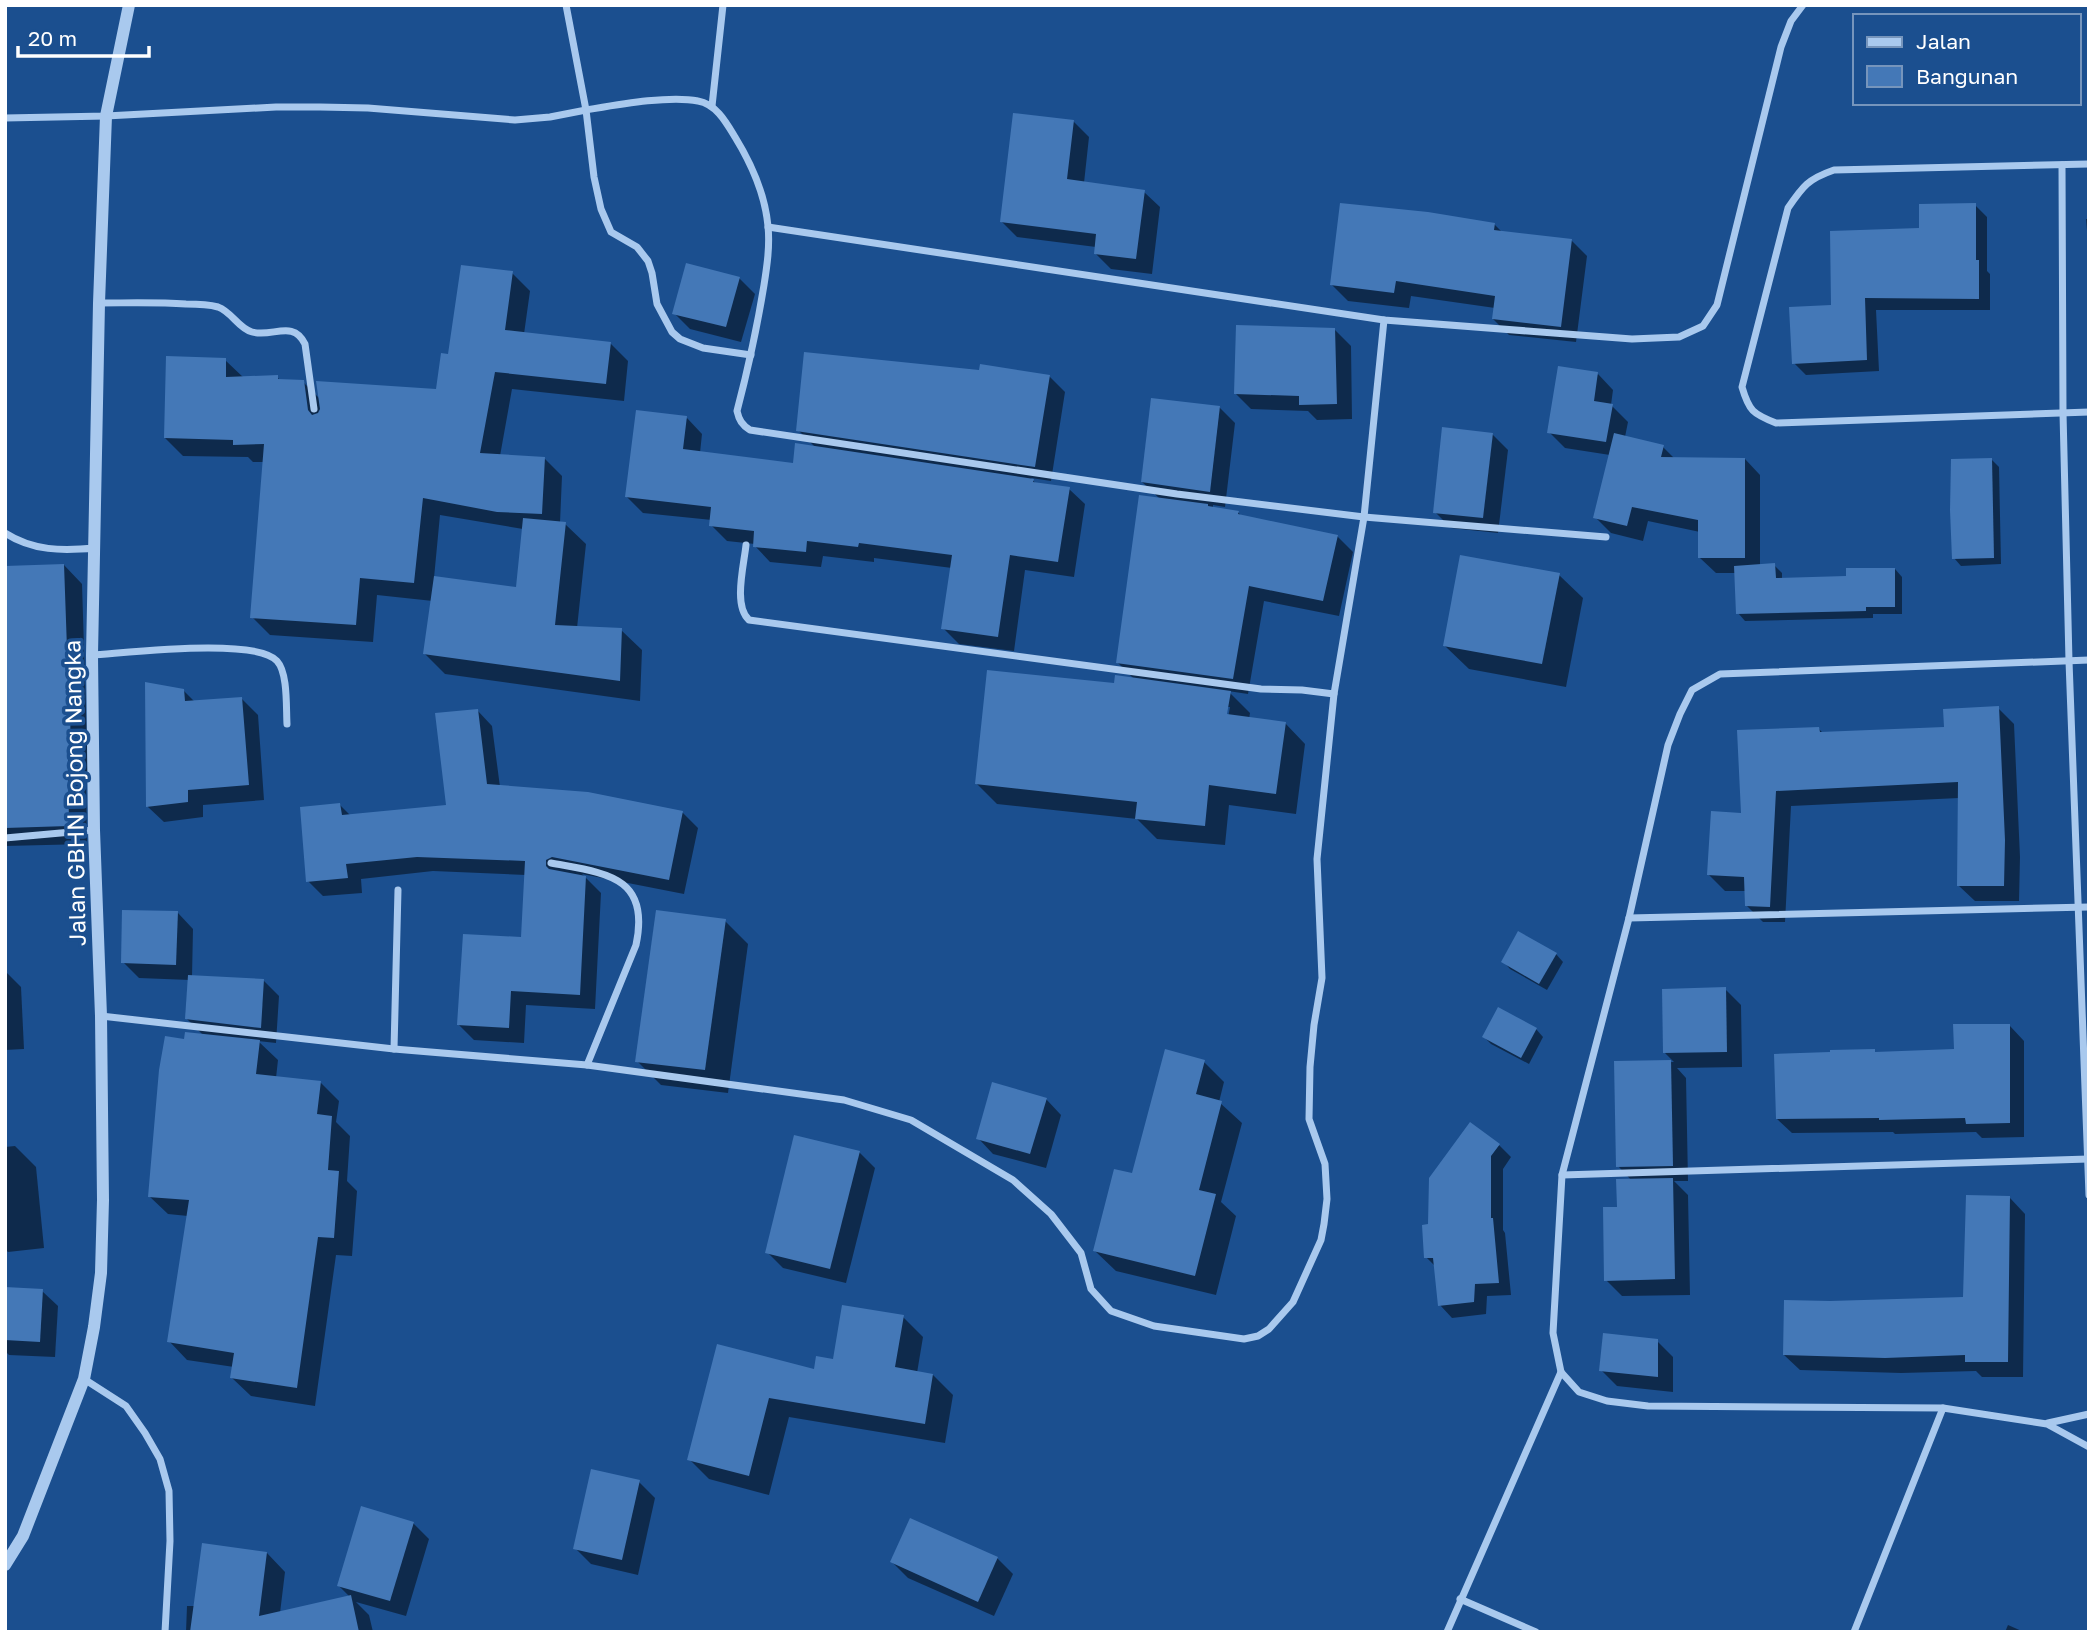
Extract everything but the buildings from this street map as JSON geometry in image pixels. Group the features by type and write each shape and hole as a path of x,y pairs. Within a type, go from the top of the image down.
{"street":[{"name":"Jalan GBHN Bojong Nangka","path":"5,1565 23,1536 83,1379 94,1327 101,1273 101,1016 94,831 92,655 99,303 106,116 129,5"},
{"path":"566,5 586,110 594,177 601,209 611,232 637,247 648,261 657,304 672,332 680,339 703,348 751,355"},
{"path":"712,106 723,5"},
{"path":"768,227 1384,320 1632,339 1679,337 1703,326 1717,305 1781,47 1791,21 1804,5"},
{"path":"5,118 320,107 368,108 515,120 550,117 621,104 699,101 712,106 741,146 765,207 768,227 767,264 751,355 737,411 738,419 750,430 1177,494 1364,517 1606,537"},
{"path":"2089,164 1834,170 1815,176 1802,188 1788,208 1742,387 1748,407 1758,416 1776,423 2089,412"},
{"path":"2062,165 2068,661 2089,1195"},
{"path":"99,303 206,305 227,312 248,331 295,332 301,335 305,344 314,409"},
{"path":"101,1016 394,1049 587,1065 844,1100 911,1119 1013,1180 1051,1214 1081,1253 1091,1289 1111,1311 1154,1326 1244,1339 1258,1336 1269,1329 1293,1302 1321,1240 1324,1224 1327,1199 1325,1164 1309,1119 1314,1025 1322,978 1317,859 1334,694 1364,517 1384,320"},
{"path":"5,533 23,544 47,549 95,548"},
{"path":"746,545 740,597 741,609 749,620 1261,689 1334,694"},
{"path":"92,655 204,648 257,650 277,660 284,674 287,724"},
{"path":"2089,660 1720,674 1692,690 1668,745 1629,918 1562,1175 1553,1333 1561,1372 1579,1392 1606,1401 1648,1406 1943,1408 2047,1424 2089,1447"},
{"path":"5,838 94,831"},
{"path":"551,863 614,877 627,886 638,913 636,945 587,1065"},
{"path":"394,1049 398,890"},
{"path":"1629,918 2089,907"},
{"path":"1562,1175 2087,1159"},
{"path":"1447,1632 1561,1372"},
{"path":"83,1379 126,1406 160,1459 169,1491 170,1541 165,1632"},
{"path":"1854,1632 1943,1408"},
{"path":"2047,1424 2089,1414"},
{"path":"1460,1598 1536,1632"}]}
